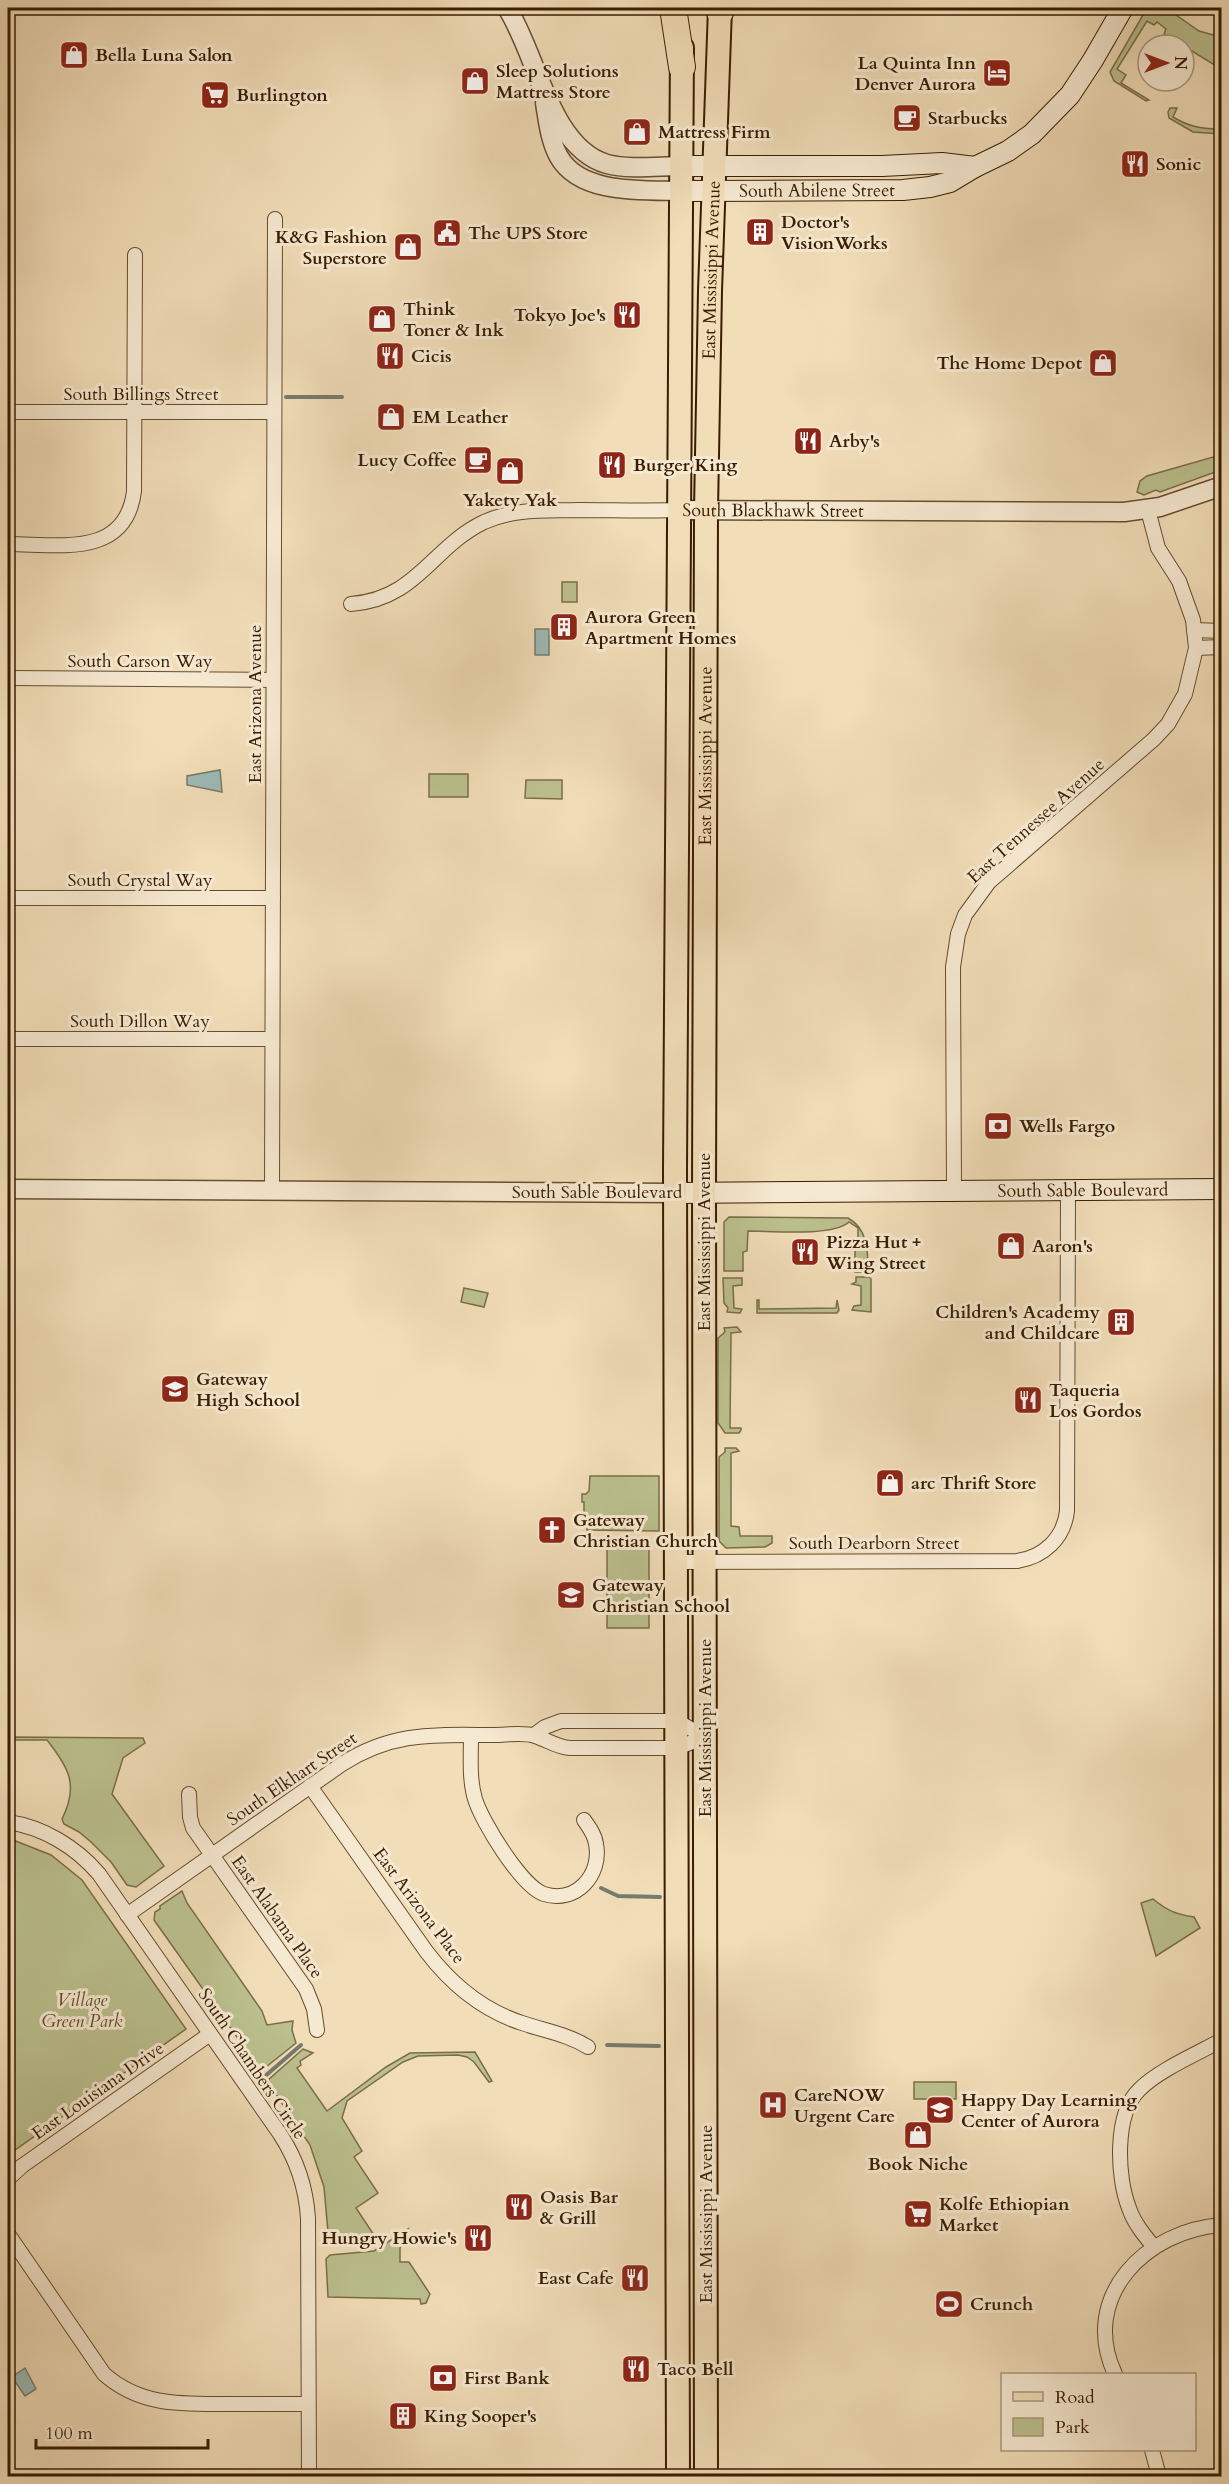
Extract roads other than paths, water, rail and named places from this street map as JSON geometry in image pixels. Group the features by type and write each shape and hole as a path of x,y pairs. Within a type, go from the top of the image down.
{"highway":[{"path":"673,8 682,67"}],"main road":[{"name":"East Mississippi Avenue","path":"678,2476 675,1193 682,8"},
{"name":"South Abilene Street","path":"681,191 918,189 950,182 1021,144 1054,114 1080,81 1123,8"},
{"name":"East Mississippi Avenue","path":"706,2476 704,1193 706,510 720,9"},
{"name":"South Abilene Street","path":"681,166 882,166 942,163 975,167"},
{"name":"South Sable Boulevard","path":"675,1193 1221,1189"}],"street":[{"name":"South Abilene Street","path":"507,8 518,16 542,86 553,144 559,157 570,169 587,180 613,188 681,191"},
{"name":"South Abilene Street","path":"542,86 569,136 593,158 616,166 681,166"},
{"name":"East Arizona Avenue","path":"272,1190 275,219"},
{"path":"8,544 89,543 100,540 118,529 128,516 132,502 135,412 135,255"},
{"name":"South Billings Street","path":"8,412 274,412"},
{"name":"South Blackhawk Street","path":"351,604 374,600 412,582 471,530 487,521 511,513 536,510 1092,512 1148,510 1221,486"},
{"name":"East Tennessee Avenue","path":"954,1190 953,966 958,934 965,915 990,882 1154,739 1168,724 1185,694 1196,648 1194,630 1187,600 1179,581 1158,548 1148,510"},
{"path":"1194,630 1221,631"},
{"path":"1196,648 1221,647"},
{"name":"South Carson Way","path":"8,678 273,680"},
{"name":"South Crystal Way","path":"8,898 273,898"},
{"name":"South Dillon Way","path":"8,1039 272,1039"},
{"name":"South Sable Boulevard","path":"8,1189 675,1193"},
{"name":"South Dearborn Street","path":"676,1562 1017,1561 1038,1555 1050,1547 1061,1533 1066,1520 1068,1500 1068,1190"},
{"path":"677,1720 705,1737"},
{"name":"South Elkhart Street","path":"534,1735 545,1727 561,1721 677,1720"},
{"path":"471,1735 471,1775 478,1807 490,1831 533,1889 554,1896 564,1895 574,1892 589,1880 597,1855 596,1842 584,1820"},
{"name":"South Elkhart Street","path":"127,1915 310,1786 361,1753 392,1741 424,1736 534,1735 553,1745 570,1748 677,1748"},
{"path":"677,1748 705,1737"},
{"name":"East Arizona Place","path":"310,1786 444,1974 476,2000 501,2014 525,2024 567,2035 588,2047"},
{"name":"East Alabama Place","path":"189,1794 192,1825 306,1989 314,2009 316,2030"},
{"name":"South Chambers Circle","path":"8,1822 44,1833 73,1850 99,1874 285,2142 303,2182 309,2223 309,2476"},
{"name":"East Louisiana Drive","path":"8,2180 22,2166 210,2034"},
{"path":"1154,2247 1131,2214 1122,2186 1121,2128 1124,2113 1131,2100 1146,2082 1221,2040"},
{"path":"1115,2373 1108,2358 1105,2329 1111,2300 1128,2270 1154,2247 1187,2230 1221,2225"},
{"path":"8,2234 104,2374 126,2390 146,2399 172,2404 308,2404"},
{"path":"1152,2451 1159,2476"}],"water":[{"path":"535,629 549,629 549,655 535,655"},
{"path":"220,770 222,792 187,785 187,776"},
{"path":"25,2368 36,2389 25,2396 12,2377"}],"waterway":[{"path":"286,397 342,397"},
{"path":"601,1888 618,1896 660,1897"},
{"path":"264,2077 301,2045"},
{"path":"607,2045 659,2046"}],"place":[{"name":"Bella Luna Salon","path":"74,55"},
{"name":"La Quinta Inn Denver Aurora","path":"997,73"},
{"name":"Sleep Solutions Mattress Store","path":"475,81"},
{"name":"Burlington","path":"215,95"},
{"name":"Starbucks","path":"907,118"},
{"name":"Mattress Firm","path":"637,132"},
{"name":"Sonic","path":"1135,164"},
{"name":"Doctor's VisionWorks","path":"760,232"},
{"name":"The UPS Store","path":"447,233"},
{"name":"K&G Fashion Superstore","path":"408,247"},
{"name":"Tokyo Joe's","path":"627,315"},
{"name":"Think Toner & Ink","path":"382,319"},
{"name":"Cicis","path":"390,356"},
{"name":"The Home Depot","path":"1103,363"},
{"name":"EM Leather","path":"391,417"},
{"name":"Arby's","path":"808,441"},
{"name":"Lucy Coffee","path":"478,460"},
{"name":"Burger King","path":"612,465"},
{"name":"Yakety Yak","path":"510,471"},
{"name":"Aurora Green Apartment Homes","path":"564,627"},
{"name":"Wells Fargo","path":"998,1126"},
{"name":"Aaron's","path":"1011,1246"},
{"name":"Pizza Hut + Wing Street","path":"805,1252"},
{"name":"Children's Academy and Childcare","path":"1121,1322"},
{"name":"Gateway High School","path":"175,1389"},
{"name":"Taqueria Los Gordos","path":"1028,1400"},
{"name":"arc Thrift Store","path":"890,1483"},
{"name":"Gateway Christian Church","path":"552,1530"},
{"name":"Gateway Christian School","path":"571,1595"},
{"name":"CareNOW Urgent Care","path":"773,2105"},
{"name":"Happy Day Learning Center of Aurora","path":"940,2110"},
{"name":"Book Niche","path":"918,2135"},
{"name":"Oasis Bar & Grill","path":"519,2207"},
{"name":"Kolfe Ethiopian Market","path":"918,2214"},
{"name":"Hungry Howie's","path":"478,2238"},
{"name":"East Cafe","path":"635,2278"},
{"name":"Crunch","path":"949,2304"},
{"name":"Taco Bell","path":"636,2369"},
{"name":"First Bank","path":"443,2378"},
{"name":"King Sooper's","path":"403,2416"}],"park label":[{"name":"Village Green Park","path":"82,2010"}]}
